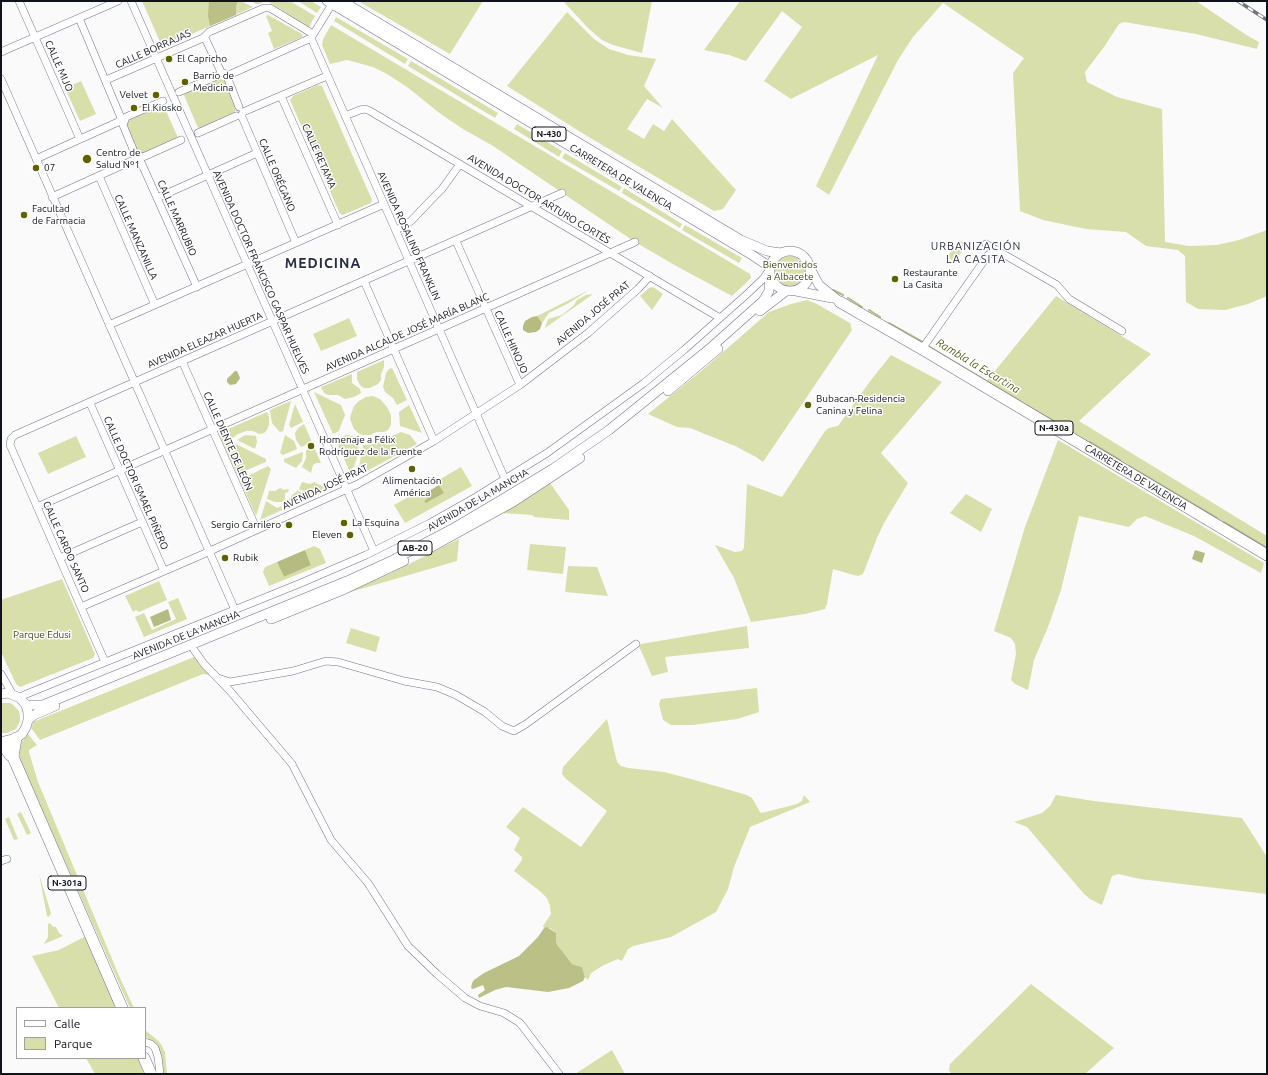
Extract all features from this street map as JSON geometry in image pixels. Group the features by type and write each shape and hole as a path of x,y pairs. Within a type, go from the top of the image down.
{"highway":[{"name":"CARRETERA DE VALENCIA","path":"840,302 922,349 1267,555"},
{"path":"13,758 16,738"},
{"path":"1,742 13,758"},
{"name":"N-301a","path":"13,758 122,1007"},
{"path":"144,1059 151,1074"}],"main road":[{"name":"CARRETERA DE VALENCIA","path":"342,1 741,240 767,252 781,253"},
{"name":"CARRETERA DE VALENCIA","path":"330,2 752,254 770,269"},
{"path":"786,251 797,252 806,258 809,263 810,276 807,283 796,291 786,291 780,289 774,284 771,278 770,269 772,261 781,253 786,251"},
{"name":"CARRETERA DE VALENCIA","path":"809,263 814,278 819,285 840,302"},
{"name":"AVENIDA DE LA MANCHA","path":"19,699 43,705 339,584 392,560 452,529 554,468 609,430 708,350 763,301 769,291 770,269"},
{"name":"AVENIDA DE LA MANCHA","path":"28,720 34,715 345,589 391,568 513,502 567,467 622,428 700,366 770,303 786,291"},
{"name":"CARRETERA DE VALENCIA","path":"796,291 832,298 840,302"},
{"path":"1,742 16,738 22,734 28,720 28,713 19,699 2,693"}],"street":[{"name":"CALLE MIJO","path":"19,1 80,139"},
{"path":"1,52 118,1"},
{"name":"AVENIDA DOCTOR FRANCISCO GASPAR HUELVES","path":"131,1 374,551"},
{"path":"179,92 219,74 231,74 312,36 330,2"},
{"name":"CALLE BORRAJAS","path":"106,80 203,38 209,32 264,8 270,8 312,36"},
{"name":"CALLE MARRUBIO","path":"79,18 123,119 122,125 135,154 141,162 197,287"},
{"name":"AVENIDA ROSALIND FRANKLIN","path":"312,36 327,76 505,479"},
{"path":"203,38 206,40 219,74"},
{"path":"198,133 239,112 243,112 327,76"},
{"name":"CALLE ORÉGANO","path":"228,79 239,112 296,243"},
{"path":"1,80 236,610"},
{"name":"CALLE RETAMA","path":"281,96 338,225"},
{"path":"36,159 118,122 126,116 163,101"},
{"name":"AVENIDA DOCTOR ARTURO CORTÉS","path":"345,116 360,110 365,109 370,111 720,318"},
{"path":"52,197 138,157 143,157 181,140"},
{"path":"157,198 257,153"},
{"path":"400,228 410,221 442,189 460,164"},
{"name":"CALLE MANZANILLA","path":"99,176 155,305"},
{"name":"AVENIDA ELEAZAR HUERTA","path":"11,440 15,436 135,382 364,282 562,193"},
{"path":"109,325 384,204"},
{"name":"CALLE HINOJO","path":"456,241 484,308 520,386"},
{"name":"AVENIDA ALCALDE JOSÉ MARÍA BLANC","path":"37,507 635,242"},
{"path":"986,244 1056,285 1069,299 1122,331"},
{"path":"922,349 988,255 998,250"},
{"name":"AVENIDA DE LA MANCHA","path":"19,699 24,695 301,583 374,551 430,523 547,453 644,383 720,318 763,279 770,269"},
{"name":"AVENIDA JOSÉ PRAT","path":"81,607 346,490 434,441 520,386 588,333 638,289 650,276"},
{"path":"364,282 434,441"},
{"name":"CALLE DIENTE DE LEÓN","path":"182,361 257,530"},
{"name":"CALLE DOCTOR ISMAEL PIÑERO","path":"90,403 164,571"},
{"name":"CALLE CARDO SANTO","path":"11,440 10,445 106,662"},
{"path":"60,558 142,522"},
{"path":"218,677 230,682 293,670 326,661 338,662 404,681 437,687 456,695 485,712 502,726 514,731 526,724 636,644"},
{"path":"194,650 204,664 218,677 292,764 331,840 368,883 408,946 465,998 480,1006 504,1013 520,1023 559,1074"},
{"path":"1,674 19,699"},
{"path":"146,1042 151,1044 155,1048 158,1057 160,1074"}],"green space":[{"path":"142,1 241,1 253,7 165,46 161,44"},
{"path":"251,1 266,1 256,4"},
{"path":"266,1 290,1 315,16 309,27"},
{"path":"298,1 311,1 321,7 317,13"},
{"path":"358,1 483,1 450,54"},
{"path":"563,1 652,1 642,53 613,45 602,40 588,28"},
{"path":"740,1 1196,1 1259,42 1257,49 1196,34 1124,22 1119,24 1085,72 1087,82 1117,97 1162,109 1165,242 1189,246 1217,245 1239,240 1267,230 1267,296 1248,304 1225,310 1198,309 1186,302 1185,256 1178,250 1146,246 1126,232 1086,229 1043,220 1020,211 1013,73 1024,58 943,3 913,37 898,60 829,195 816,186 878,55 791,99 764,81 802,27 782,11 746,61 729,55 704,50"},
{"path":"567,12 594,39 609,49 628,55 656,59 644,86 663,108 647,99 627,129 644,139 653,124 664,131 672,119 736,190 723,209 714,211 587,136 507,86"},
{"path":"268,15 302,34 302,37 274,49 268,33 272,31 266,16"},
{"path":"336,17 408,59 405,64 334,21"},
{"path":"331,25 750,274 751,278 732,296 635,242 493,146 442,115 407,87 387,74 373,67 347,60 330,64 322,45 323,39"},
{"path":"411,61 498,113 495,118 408,66"},
{"path":"216,78 226,81 237,105 235,112 233,115 199,130 183,93"},
{"path":"81,81 96,114 80,121 65,88"},
{"path":"318,85 322,86 372,200 371,203 343,215 340,214 290,100 293,96"},
{"path":"162,102 179,140 144,154 135,150 124,124 129,116"},
{"path":"517,124 562,151 559,157 514,129"},
{"path":"565,153 622,187 619,191 562,158"},
{"path":"624,188 682,224 680,228 622,193"},
{"path":"685,225 742,258 739,263 682,230"},
{"path":"959,240 966,245 955,262 947,257"},
{"name":"Bienvenidos a Albacete","path":"790,256 801,260 805,271 801,282 790,286 779,282 775,271 779,260"},
{"path":"653,287 663,294 652,310 640,296 649,288"},
{"path":"589,290 569,303 549,313 542,323 537,316"},
{"path":"593,294 545,328 548,319 562,315 574,305 577,300 586,295"},
{"path":"1056,296 1151,354 1079,421 1267,536 1267,549 986,382"},
{"path":"807,300 850,323 852,330 763,462 735,446 690,428 677,427 648,414 699,373 769,312"},
{"path":"349,318 357,336 321,351 313,334"},
{"path":"891,355 942,382 881,453 908,483 884,523 863,574 858,576 833,569 825,609 805,614 751,622 734,578 715,545 735,552 742,551 744,548 747,484 782,497 825,431 829,428 838,426"},
{"path":"384,360 381,380 378,384 370,388 364,388 360,385 357,379 357,372"},
{"path":"392,368 407,400 397,405 393,398 385,392 383,387 386,373"},
{"path":"352,374 352,383 360,389 361,393 354,397 345,399 338,395 328,395 324,393 321,387"},
{"path":"314,392 341,405 345,415 339,431 333,434"},
{"path":"373,396 380,399 387,407 391,415 391,425 388,430 384,432 362,435 354,429 350,419 351,414 354,406 359,401 366,397"},
{"path":"291,401 283,431 280,432 272,423 270,410"},
{"path":"295,404 303,422 291,428 289,425"},
{"path":"409,405 422,433 400,426 399,412"},
{"path":"267,412 269,417 269,425 264,433 259,434 253,431 246,431 233,438 227,434 226,430"},
{"path":"304,424 312,442 301,447 296,440 295,433 298,428"},
{"path":"401,432 410,435 417,444 365,472 359,467 363,445 374,444"},
{"path":"245,435 256,436 257,442 255,449 237,440"},
{"path":"285,435 294,441 297,449 283,455 280,453"},
{"path":"347,435 360,438 357,458 350,472 335,439"},
{"path":"76,436 86,457 48,474 38,453"},
{"path":"220,436 266,459 266,462 237,474"},
{"path":"1058,440 1264,563 1261,573 1194,536 1145,516 1137,519 1129,527 1079,516 1061,590 1034,660 1028,690 1015,684 1011,680 1016,654 1015,644 1011,638 994,631 1025,527"},
{"path":"314,447 321,463 316,463 313,465 311,473 302,467 306,458 306,450"},
{"path":"303,452 302,461 296,468 284,462 284,459"},
{"path":"268,466 271,469 256,516 240,480"},
{"path":"461,467 472,486 405,523 394,505 421,490 427,499 443,493 437,481"},
{"path":"302,482 310,484 314,482 329,490 310,498 306,492 299,489"},
{"path":"550,483 569,510 569,520 502,513"},
{"path":"280,488 289,490 285,493 283,502 275,502 267,499 269,491 275,491"},
{"path":"298,491 305,495 308,499 286,509 284,505 293,494"},
{"path":"966,494 992,509 981,532 950,513"},
{"path":"266,501 277,508 281,506 282,510 260,520"},
{"path":"459,539 457,561 347,593 391,573"},
{"path":"530,544 566,547 563,574 527,570"},
{"path":"314,546 320,549 326,563 269,586 263,572 265,567 277,562 284,577 311,565 305,550"},
{"path":"568,566 597,567 608,596 565,592"},
{"name":"Parque Edusi","path":"62,579 95,654 93,658 20,687 16,684 1,652 1,600"},
{"path":"159,581 167,600 139,612 136,610 133,612 125,596"},
{"path":"178,598 187,619 144,637 135,617 144,613 152,630 176,619 168,602"},
{"path":"747,626 749,648 665,657 668,672 652,676 639,646 641,644"},
{"path":"351,628 380,637 376,652 346,643"},
{"path":"194,657 210,675 203,674 40,740 31,728 33,722"},
{"path":"757,688 759,712 737,719 693,725 671,725 663,720 659,704 661,699"},
{"path":"1,703 10,703 13,705 19,711 20,716 20,721 16,729 7,733 1,733"},
{"path":"607,719 617,762 621,766 664,772 747,795 752,798 762,813 797,804 802,801 804,795 810,802 750,827 734,867 728,889 716,912 671,937 633,946 628,949 622,961 618,959 604,965 591,973 588,980 585,977 582,967 572,964 561,951 556,942 556,933 550,928 544,928 543,926 551,914 547,898 514,871 522,860 522,857 514,850 520,838 506,827 523,807 581,847 607,811 566,779 562,774 563,767"},
{"path":"28,734 37,745 29,750 29,752 38,782 134,1007 130,1007 23,767 19,751 21,743"},
{"path":"1056,795 1094,801 1242,818 1267,857 1267,894 1140,879 1118,874 1112,876 1102,905 1084,894 1027,827 1014,822 1042,813 1050,806"},
{"path":"21,812 31,833 27,835 17,814"},
{"path":"9,817 18,839 14,840 5,819"},
{"path":"39,874 51,913 49,917 47,916"},
{"path":"50,923 53,927 56,927 59,933 63,936 44,944 48,937 48,924"},
{"path":"86,936 117,1007 58,1007 32,956 59,950"},
{"path":"1031,984 1114,1048 1085,1074 951,1074 949,1070 950,1064"},
{"path":"146,1031 161,1044 165,1052 167,1074 163,1074 160,1053 157,1045 146,1037"},
{"path":"612,1050 625,1074 575,1074"},
{"path":"87,1059 138,1059 144,1074 95,1074"}],"shaded area":[{"path":"209,1 238,1 236,6 236,15 210,26 208,16"},
{"path":"537,316 542,323 540,329 536,332 528,333 523,330 525,321"},
{"path":"235,371 237,371 240,378 236,384 230,385 227,382 227,379"},
{"path":"439,485 444,493 426,503 424,501 427,499 424,494"},
{"path":"305,550 311,565 284,577 277,562"},
{"path":"1195,550 1205,553 1202,563 1192,559"},
{"path":"168,609 171,620 154,627 150,617"},
{"path":"547,927 556,933 556,942 558,946 572,964 582,967 585,977 583,981 569,988 548,992 506,987 495,990 479,998 478,995 485,990 483,985 473,989 471,988 474,980 484,973 519,956 538,937 544,928"}],"waterway":[{"name":"Rambla la Escartina","path":"833,290 843,295"},
{"name":"Rambla la Escartina","path":"848,298 862,307"},
{"name":"Rambla la Escartina","path":"869,310 880,317"},
{"name":"Rambla la Escartina","path":"889,323 923,342"},
{"name":"Rambla la Escartina","path":"928,346 1020,401"},
{"name":"Rambla la Escartina","path":"1026,405 1073,432"},
{"name":"Rambla la Escartina","path":"1090,442 1120,460"},
{"name":"Rambla la Escartina","path":"1129,466 1217,518"},
{"name":"Rambla la Escartina","path":"1224,522 1267,548"}],"railway":[{"path":"1238,1 1267,20"}],"place":[{"name":"El Capricho","path":"169,59"},
{"name":"Barrio de Medicina","path":"185,82"},
{"name":"Velvet","path":"156,95"},
{"name":"El Kiosko","path":"134,108"},
{"name":"Centro de Salud Nº1","path":"87,159"},
{"name":"07","path":"36,168"},
{"name":"Facultad de Farmacia","path":"24,215"},
{"name":"Restaurante La Casita","path":"895,279"},
{"name":"Bubacan-Residencia Canina y Felina","path":"808,405"},
{"name":"Homenaje a Félix Rodríguez de la Fuente","path":"311,446"},
{"name":"Alimentación América","path":"412,469"},
{"name":"La Esquina","path":"344,523"},
{"name":"Sergio Carrilero","path":"289,525"},
{"name":"Eleven","path":"350,535"},
{"name":"Rubik","path":"225,558"}],"district":[{"name":"URBANIZACIÓN LA CASITA","path":"976,252"},
{"name":"MEDICINA","path":"323,263"}]}
